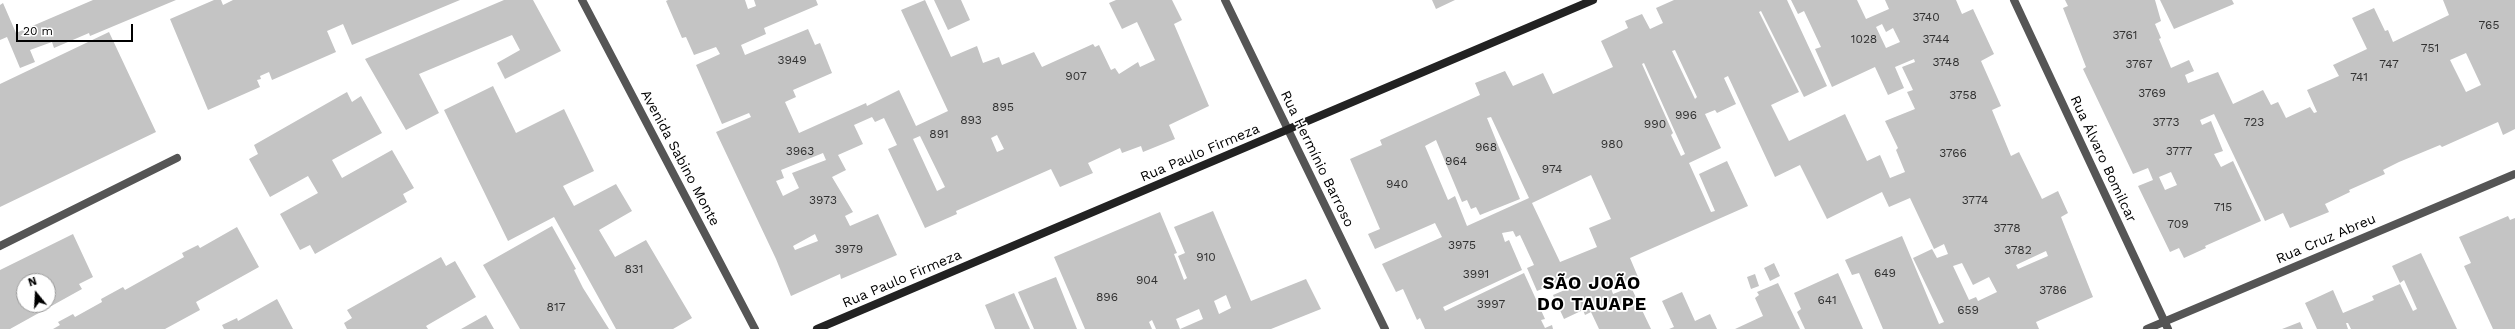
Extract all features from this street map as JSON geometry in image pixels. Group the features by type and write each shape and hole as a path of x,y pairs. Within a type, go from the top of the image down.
{"street":[{"name":"Avenida Sabino Monte","path":"582,0 755,329"},
{"name":"Rua Hermínio Barroso","path":"1225,0 1385,329"},
{"name":"Rua Paulo Firmeza","path":"817,329 1593,0"},
{"name":"Rua Álvaro Bomilcar","path":"2014,0 2167,325"},
{"path":"0,246 177,158"},
{"name":"Rua Cruz Abreu","path":"2147,329 2167,325 2515,174"}],"building":[{"path":"93,0 176,0 90,36 89,33 54,48 52,42 30,50 35,62 20,68 7,37 0,40 0,5 3,3 16,33"},
{"path":"214,0 221,0 223,5 233,0 460,0 352,45 343,24 327,31 336,52 272,80 269,72 260,76 261,79 257,80 260,87 208,110 170,19"},
{"path":"504,0 533,0 561,51 505,79 497,63 520,50 512,35 419,74 439,113 406,130 365,59"},
{"path":"745,0 748,9 756,6 754,0 816,0 818,5 764,28 766,34 741,45 745,55 808,29 815,45 820,43 832,73 793,90 796,97 785,102 799,133 866,103 867,106 899,90 916,126 948,111 901,10 925,0 951,57 977,46 983,63 999,57 1002,65 1034,52 1042,67 1093,44 1095,47 1099,45 1111,70 1115,68 1119,74 1138,62 1140,67 1155,60 1137,22 1122,29 1109,3 1116,0 1172,0 1182,20 1174,24 1209,106 1169,125 1175,139 1143,152 1141,146 1122,153 1120,148 1088,163 1093,173 1060,187 1051,169 956,211 957,214 925,228 888,149 897,145 884,118 875,122 872,117 854,125 863,144 838,155 846,170 832,177 853,212 845,216 850,226 878,214 897,255 841,279 840,274 791,296 776,259 716,132 751,117 749,113 722,124 696,65 720,54 716,47 694,55 686,37 682,38 666,1","holes":["997,135 1004,149 997,152 991,138","920,136 945,187 937,191 913,139","823,153 826,160 792,173 799,188 783,196 776,181 784,178 781,170","815,234 818,241 795,250 793,246"]},
{"path":"934,0 961,0 970,20 948,30"},
{"path":"1432,0 1455,0 1436,9"},
{"path":"1674,0 1787,0 1827,86 1804,97 1761,11 1759,12 1799,92 1771,105 1789,141 1845,114 1867,161 1880,155 1890,178 1905,172 1896,150 1898,148 1885,121 1915,109 1907,92 1913,90 1902,67 1915,62 1914,59 1895,67 1904,88 1888,95 1875,67 1832,87 1815,49 1821,47 1804,11 1798,14 1791,0 1857,0 1866,19 1889,9 1885,0 1956,0 1962,14 1973,9 1994,54 1981,61 2001,106 1992,110 2011,156 2019,152 2042,199 2058,191 2068,213 2061,217 2093,297 2036,322 2039,329 1883,329 1859,273 1852,275 1845,260 1902,236 1939,324 1944,322 1913,258 1932,249 1937,258 1948,254 1944,244 1934,249 1910,198 1889,207 1882,192 1827,219 1800,165 1775,177 1728,76 1724,78 1736,104 1717,113 1715,110 1705,114 1721,148 1689,163 1711,212 1715,211 1699,174 1727,161 1748,206 1630,258 1638,277 1611,288 1613,294 1631,287 1651,329 1599,329 1591,312 1585,315 1583,310 1564,319 1553,295 1572,287 1568,278 1537,291 1527,268 1534,265 1520,235 1516,237 1513,231 1502,233 1505,242 1509,240 1522,270 1443,307 1445,311 1524,273 1545,319 1541,320 1545,328 1552,325 1553,329 1425,329 1420,318 1417,320 1403,289 1396,292 1382,264 1442,237 1435,223 1375,249 1368,234 1380,229 1350,159 1382,145 1380,140 1480,95 1475,83 1505,71 1513,86 1543,73 1553,94 1613,67 1601,41 1628,28 1625,21 1642,14 1650,29 1663,23 1656,8","holes":["1882,24 1886,32 1893,28 1900,42 1886,48 1876,27","1675,50 1697,97 1695,99 1672,51","1644,63 1685,154 1681,156 1671,135 1673,133 1642,64","1491,117 1529,198 1467,226 1455,196 1448,200 1425,146 1436,140 1462,202 1467,200 1471,209 1476,207 1480,215 1520,199 1487,118","1591,175 1611,219 1589,228 1597,247 1560,262 1532,203","2046,251 2048,256 2018,269 2016,265","1962,263 1973,285 1989,277 1997,292 1978,301 1976,297 1969,300 1953,266"]},
{"path":"2065,0 2155,0 2161,21 2155,24 2161,38 2159,39 2171,68 2189,60 2194,71 2185,75 2188,83 2218,72 2233,104 2263,90 2271,105 2278,102 2286,118 2310,107 2314,113 2317,112 2307,90 2339,76 2333,65 2367,49 2352,18 2374,8 2385,31 2388,30 2393,42 2449,15 2443,0 2515,0 2515,129 2503,135 2498,122 2442,147 2440,145 2399,162 2383,170 2385,174 2349,190 2350,192 2325,204 2329,212 2290,228 2283,213 2265,221 2214,114 2200,120 2202,125 2211,121 2223,151 2214,154 2221,167 2233,161 2261,221 2205,246 2206,248 2184,258 2179,248 2170,252 2138,186 2153,180 2148,168 2133,174 2083,69 2086,67 2063,8 2068,6","holes":["2466,53 2481,85 2466,92 2450,60","2171,172 2177,185 2165,190 2159,177"]},
{"path":"2160,0 2232,0 2234,4 2174,29"},
{"path":"109,32 156,132 0,207 0,84"},
{"path":"493,86 516,133 564,109 594,171 563,186 574,206 616,184 632,211 599,230 615,257 646,240 692,318 673,329 616,329 554,217 508,241 444,110"},
{"path":"347,92 352,102 361,96 382,133 332,160 342,178 392,150 414,188 403,194 407,202 315,254 310,245 300,250 280,214 318,193 308,176 270,197 249,159 258,154 254,145"},
{"path":"1213,211 1251,301 1306,279 1321,309 1271,329 1180,329 1156,329 1152,320 1149,322 1152,329 1085,329 1054,257 1160,212 1177,253 1174,254 1184,280 1187,278 1178,256 1185,253 1174,227","holes":["1226,295 1231,308 1219,314 1214,301","1199,309 1203,319 1180,329 1176,319"]},
{"path":"2508,216 2510,220 2515,218 2515,329 2493,329 2464,266 2471,263 2459,237"},
{"path":"552,226 576,269 574,270 583,288 609,329 520,329 483,265"},
{"path":"237,227 259,267 196,302 200,310 165,329 53,329 60,325 58,322 73,314 75,317 102,302 101,299 123,287 125,290 184,257 182,253 198,245 200,248"},
{"path":"73,234 93,277 79,284 82,289 56,303 56,273 16,273 16,313 39,313 10,329 0,329 0,270"},
{"path":"2421,253 2457,329 2351,329 2348,323 2346,323 2348,329 2317,329 2305,303 2333,290 2343,313 2374,300 2372,296 2400,284 2413,311 2417,309 2404,280 2400,283 2392,266"},
{"path":"441,257 446,266 455,261 476,297 426,326 428,329 347,329 344,323 352,318 347,310"},
{"path":"1774,263 1780,276 1770,281 1764,268"},
{"path":"1838,273 1863,329 1805,329 1797,312 1801,309 1794,293"},
{"path":"1755,274 1759,286 1751,289 1747,277"},
{"path":"1056,277 1077,329 1034,329 1018,292"},
{"path":"1778,283 1800,329 1735,329 1763,316 1755,298 1759,295 1757,292"},
{"path":"1682,292 1695,321 1710,314 1717,329 1669,329 1674,327 1662,301"},
{"path":"1014,293 1030,329 995,329 985,305"},
{"path":"277,299 293,329 224,329 222,325 237,318 238,321"},
{"path":"486,315 494,329 461,329"},
{"path":"2300,322 2303,329 2282,329"}],"district":[{"name":"SÃO JOÃO DO TAUAPE","path":"1592,294"}]}
